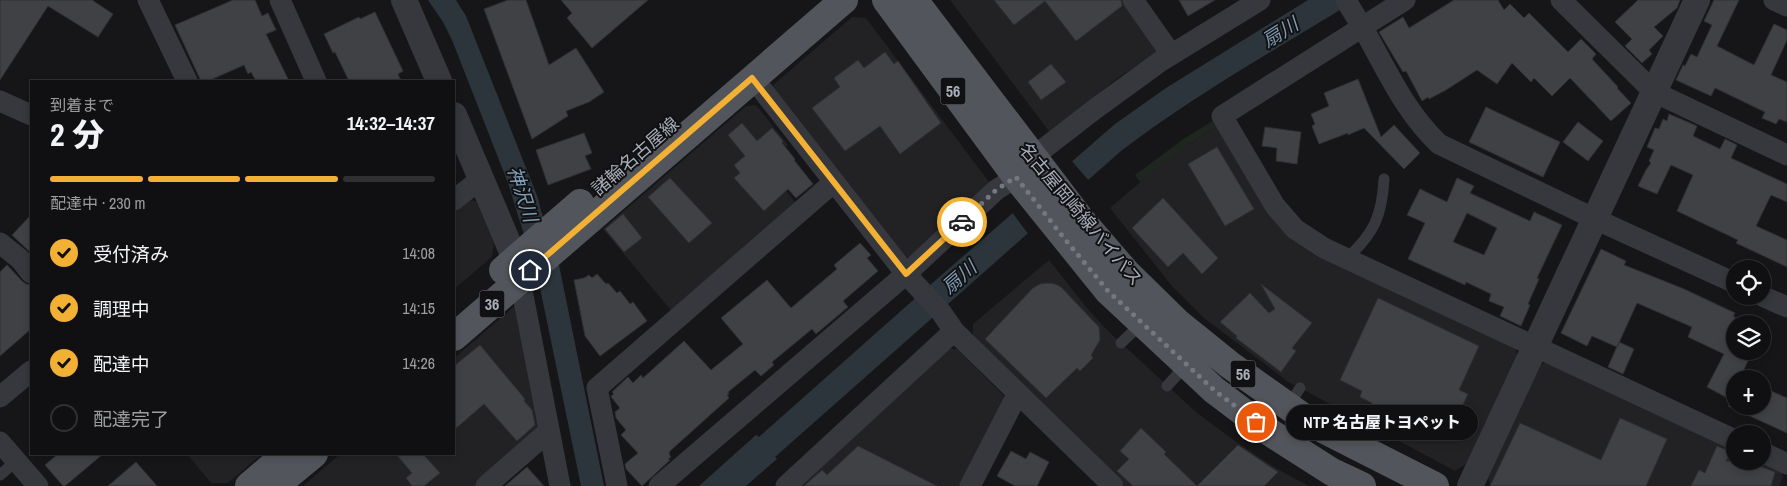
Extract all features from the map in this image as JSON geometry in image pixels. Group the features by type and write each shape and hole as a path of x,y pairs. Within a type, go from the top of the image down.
{"main road":[{"name":"諸輪名古屋線","path":"555,237 816,0"},
{"name":"諸輪名古屋線","path":"455,312 521,266 752,78 844,0"},
{"name":"名古屋岡崎線バイパス","path":"886,0 1027,170 1073,229 1108,291 1214,390 1270,433 1332,472 1362,486"},
{"name":"名古屋岡崎線バイパス","path":"914,0 1027,170"},
{"name":"名古屋岡崎線バイパス","path":"1073,229 1126,272 1178,323 1230,365 1294,397 1313,424 1435,486"},
{"name":"諸輪名古屋線","path":"455,336 521,266"},
{"path":"249,486 286,455"},
{"path":"275,486 313,455"}],"street":[{"path":"148,0 187,80"},
{"path":"280,0 316,80"},
{"path":"404,0 439,80"},
{"path":"1133,0 1172,54"},
{"path":"659,486 912,281 996,190 1027,170 1095,109 1172,54 1260,0"},
{"path":"1405,0 1222,116 1275,206 1295,229 1324,248 1504,336 1534,347 1726,436"},
{"path":"1560,0 1654,92 1787,155"},
{"path":"1470,486 1501,406 1534,347 1697,0"},
{"path":"1774,0 1787,6"},
{"path":"1348,4 1404,102 1426,133 1439,144 1595,219 1726,279"},
{"path":"752,78 912,281 941,312 954,331 1018,393 1095,462 1113,486"},
{"path":"0,101 30,115"},
{"path":"455,117 521,266 560,486"},
{"path":"455,199 481,179"},
{"path":"617,486 597,388 834,182"},
{"path":"0,244 20,259 30,271"},
{"path":"1771,300 1787,307"},
{"path":"786,486 954,331"},
{"path":"0,397 30,371"},
{"path":"970,486 1018,393"},
{"path":"486,486 549,432"},
{"path":"0,442 38,486"},
{"path":"1771,456 1787,464"}],"lane":[{"path":"1346,259 1362,246 1381,211 1384,179"},
{"path":"1121,343 1142,323"},
{"path":"1167,386 1186,365"},
{"path":"0,475 16,461"}],"shaded area":[{"path":"950,0 1124,0 1158,46 1156,53 1116,79 1051,134"},
{"path":"852,17 866,18 992,186 913,257 902,257 772,86"},
{"path":"756,105 788,145 765,164 798,206 674,314 603,229 746,106"},
{"path":"1216,119 1220,125 1189,144 1140,182 1135,175 1185,138"},
{"path":"1220,125 1271,210 1514,344 1519,359 1466,464 1455,471 1287,381 1204,318 1172,286 1110,208 1160,165"},
{"path":"466,200 476,201 494,243 492,257 455,288 455,210"},
{"path":"1049,260 1106,329 1196,412 1236,442 1279,470 1309,486 1125,486 973,338 973,324"},
{"path":"516,305 540,422 538,431 475,486 303,486 339,455 455,455 455,357"},
{"path":"947,349 957,349 1004,396 1005,403 962,486 796,486"},
{"path":"1549,362 1726,444 1726,470 1771,470 1771,465 1781,470 1783,477 1779,486 1491,486 1488,478 1541,364"},
{"path":"188,455 261,455 228,483 211,483"}],"water":[{"name":"神沢川","path":"428,0 456,0 466,16 538,198 559,265 604,486 581,486 539,283 508,183 452,40 443,22"},
{"name":"扇川","path":"1308,0 1356,0 1207,91 1121,151 775,457 777,459 746,486 699,486 756,435 759,437 1115,124 1166,88"}],"pier":[{"path":"1070,159 1090,182 1029,235 1011,211"}],"building":[{"path":"0,0 92,0 113,14 98,37 48,6 0,80"},
{"path":"233,0 255,0 262,16 268,13 276,30 266,34 289,80 255,80 251,72 248,74 244,65 210,80 201,80 175,25"},
{"path":"508,0 526,0 549,65 576,48 604,92 589,102 566,111 568,116 532,139 484,9"},
{"path":"561,0 648,0 592,48 567,18 572,13"},
{"path":"994,0 1121,0 1122,6 1076,41 1045,1 1014,25"},
{"path":"1179,0 1215,0 1188,16"},
{"path":"1454,0 1498,0 1504,10 1510,4 1524,18 1529,13 1568,52 1581,39 1596,54 1592,59 1631,103 1611,121 1570,78 1552,96 1534,78 1531,82 1512,63 1497,84 1477,70 1446,90 1422,101 1406,71 1403,72 1379,32 1403,17 1409,28"},
{"path":"1638,0 1680,0 1677,8 1654,27 1663,36 1649,50 1652,54 1642,63 1625,46 1632,39 1615,22"},
{"path":"1714,0 1739,0 1717,46 1754,65 1774,24 1787,30 1787,40 1771,75 1787,82 1787,122 1779,119 1776,124 1762,118 1765,112 1715,88 1711,96 1676,80 1691,54 1697,57 1712,25 1704,21"},
{"path":"375,12 403,71 398,74 401,80 349,80 324,34 359,17 360,19"},
{"path":"885,52 894,64 898,61 941,123 900,154 880,126 845,151 812,108 840,87 834,78 858,60 864,68"},
{"path":"1051,64 1066,82 1041,100 1028,82"},
{"path":"1358,79 1381,137 1394,125 1420,153 1404,169 1364,128 1319,144 1312,126 1315,124 1311,114 1329,106 1324,93"},
{"path":"1486,107 1560,142 1543,177 1469,142"},
{"path":"1669,114 1697,126 1693,136 1720,149 1725,139 1737,145 1731,158 1787,184 1787,202 1771,195 1756,226 1787,240 1787,267 1736,243 1738,240 1677,211 1693,175 1671,165 1657,194 1638,186 1651,163 1649,161 1654,150 1647,147 1655,128 1659,129 1663,119 1667,121"},
{"path":"1578,122 1603,141 1588,161 1563,142"},
{"path":"742,123 757,141 772,128 813,184 796,198 788,189 764,211 734,178 740,173 734,165 745,156 728,135"},
{"path":"1265,127 1301,132 1297,164 1276,161 1277,148 1262,146"},
{"path":"584,133 592,153 585,156 591,169 548,185 536,150"},
{"path":"1217,147 1254,209 1225,226 1188,164"},
{"path":"670,178 712,223 689,243 648,197"},
{"path":"1457,178 1474,186 1470,193 1530,221 1534,212 1562,225 1537,278 1539,279 1521,326 1500,316 1504,307 1489,301 1491,294 1466,282 1465,285 1408,259 1425,223 1407,215 1420,189 1447,202","holes":["1467,213 1497,228 1484,255 1453,242"]},
{"path":"1163,198 1218,258 1202,274 1183,253 1168,267 1132,228"},
{"path":"623,214 642,238 624,252 605,229"},
{"path":"30,216 30,252 12,235"},
{"path":"860,243 871,255 867,258 878,271 843,301 848,307 816,334 812,329 772,362 774,365 761,376 755,370 728,392 729,398 670,451 671,457 668,459 670,460 642,486 626,469 625,464 638,453 621,435 626,430 616,418 615,412 620,408 611,396 614,394 612,392 628,377 633,383 641,375 643,378 684,341 711,370 743,344 721,318 767,280 791,308 837,269 834,265"},
{"path":"1601,249 1626,261 1624,265 1684,289 1735,313 1734,315 1726,315 1726,360 1748,360 1744,370 1726,370 1726,397 1707,387 1724,354 1688,337 1692,327 1637,303 1617,347 1592,336 1587,346 1561,333"},
{"path":"7,265 22,281 30,285 30,330 0,356 0,272"},
{"path":"597,274 617,293 620,291 630,304 633,302 647,321 600,356 585,336 574,280 589,275 592,278"},
{"path":"1048,283 1061,287 1099,327 1100,340 1091,355 1093,358 1080,371 1077,368 1046,398 985,339 1033,288 1040,284"},
{"path":"1261,284 1312,323 1292,348 1296,351 1281,372 1236,338 1237,336 1220,322 1250,293 1269,313 1275,309"},
{"path":"1378,298 1479,346 1459,390 1468,394 1461,409 1451,405 1438,433 1399,414 1397,420 1370,407 1372,403 1360,397 1362,391 1340,380"},
{"path":"1619,342 1634,349 1623,374 1608,367"},
{"path":"480,345 525,399 524,401 532,410 535,425 517,441 484,404 455,429 455,365"},
{"path":"1771,391 1787,398 1787,433 1748,415 1771,415"},
{"path":"1620,418 1667,439 1646,486 1490,486 1520,423 1601,460"},
{"path":"1141,428 1166,452 1164,454 1197,486 1133,486 1117,471 1129,459 1120,451"},
{"path":"1238,445 1278,472 1264,486 1197,486"},
{"path":"858,446 937,486 804,486 822,470 827,475"},
{"path":"1717,446 1726,450 1726,470 1770,470 1775,472 1771,486 1691,486 1699,470 1705,473"},
{"path":"1011,451 1026,459 1030,452 1049,462 1037,486 1015,486 997,476"},
{"path":"57,455 102,455 65,486 45,465"},
{"path":"397,455 424,455 440,473 424,486 412,486 406,478 412,473"},
{"path":"136,462 157,486 108,486"},
{"path":"527,467 544,486 505,486"}],"way so far":[{"path":"962,222 996,190 1016,177 1108,291 1214,390 1256,422"}],"place":[{"name":"NTP 名古屋トヨペット","path":"1256,422"}],"route":[{"path":"530,270 752,78 906,274 962,222"}]}
